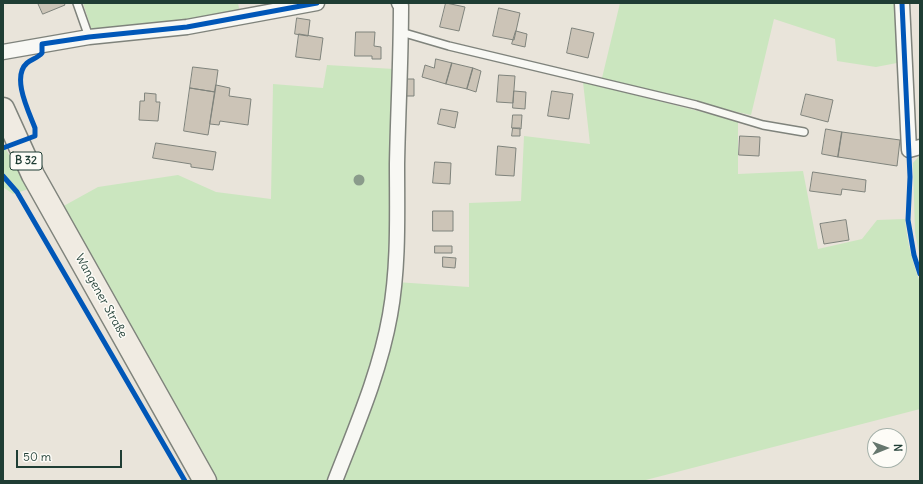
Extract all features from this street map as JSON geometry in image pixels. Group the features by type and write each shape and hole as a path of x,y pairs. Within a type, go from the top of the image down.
{"main road":[{"name":"Wangener Straße","path":"3,109 33,176 205,481"}],"street":[{"path":"3,52 88,37 187,27 317,3"},
{"path":"335,481 379,365 390,314 396,263 398,104 401,32 401,6 399,3"},
{"path":"902,3 909,150 920,147"}],"lane":[{"path":"77,3 88,37"},
{"path":"401,32 449,46 696,105 763,125 804,132"}],"green space":[{"path":"83,3 238,3 240,13 92,31"},
{"path":"620,3 898,3 902,62 876,67 837,61 835,39 774,19 751,115 602,78"},
{"path":"327,65 394,69 389,282 381,331 368,380 330,481 214,481 60,208 98,187 178,175 216,192 271,199 273,84 323,88"},
{"path":"583,82 738,121 738,174 803,171 818,249 862,239 877,220 905,219 910,251 920,282 920,409 642,481 339,481 396,282 469,287 469,203 521,201 524,136 590,144"},
{"path":"3,144 29,189 13,194 3,187"},
{"path":"920,155 920,257 915,233 913,163"}],"building":[{"path":"38,3 64,3 65,5 43,14"},
{"path":"446,3 465,7 459,31 440,27"},
{"path":"499,8 520,13 514,40 493,36"},
{"path":"297,18 310,20 308,36 295,34"},
{"path":"572,28 594,33 588,58 567,53"},
{"path":"516,31 527,34 525,47 512,44"},
{"path":"356,32 375,32 374,46 381,47 381,59 372,59 372,56 355,56"},
{"path":"299,34 323,38 320,60 296,57"},
{"path":"436,59 452,63 446,84 422,77 425,65 434,68"},
{"path":"452,63 473,68 467,89 446,84"},
{"path":"193,67 218,70 215,92 190,88"},
{"path":"473,68 481,71 476,92 467,89"},
{"path":"499,75 515,76 513,103 497,102"},
{"path":"405,79 414,79 414,96 406,96"},
{"path":"216,85 230,88 229,96 251,99 248,125 220,121 219,125 210,124"},
{"path":"190,88 215,92 208,135 184,131"},
{"path":"514,91 526,92 525,109 513,108"},
{"path":"552,91 573,94 569,119 548,116"},
{"path":"145,93 156,94 156,102 160,102 158,121 139,120 140,101 144,101"},
{"path":"806,94 833,100 828,122 801,115"},
{"path":"441,109 458,112 455,128 438,124"},
{"path":"513,115 522,115 521,129 512,128"},
{"path":"513,128 520,128 520,136 512,136"},
{"path":"826,129 842,132 838,157 822,154"},
{"path":"842,132 900,140 897,166 838,157"},
{"path":"740,136 760,137 759,156 739,155"},
{"path":"156,143 216,152 213,170 191,167 191,164 153,158"},
{"path":"498,146 516,148 514,176 496,175"},
{"path":"435,162 451,163 450,184 433,183"},
{"path":"813,172 866,180 865,192 842,189 841,195 810,191"},
{"path":"433,211 453,211 453,231 433,231"},
{"path":"846,220 849,240 824,244 820,224"},
{"path":"435,246 452,246 452,253 435,253"},
{"path":"443,257 456,258 455,268 443,267"}],"cycle path":[{"path":"3,148 35,136 35,128 23,95 21,77 23,69 27,63 42,53 42,44 89,37 187,27 317,3"},
{"path":"902,3 910,177 908,220 914,255 920,274"},
{"path":"3,176 17,192 185,481"}]}
